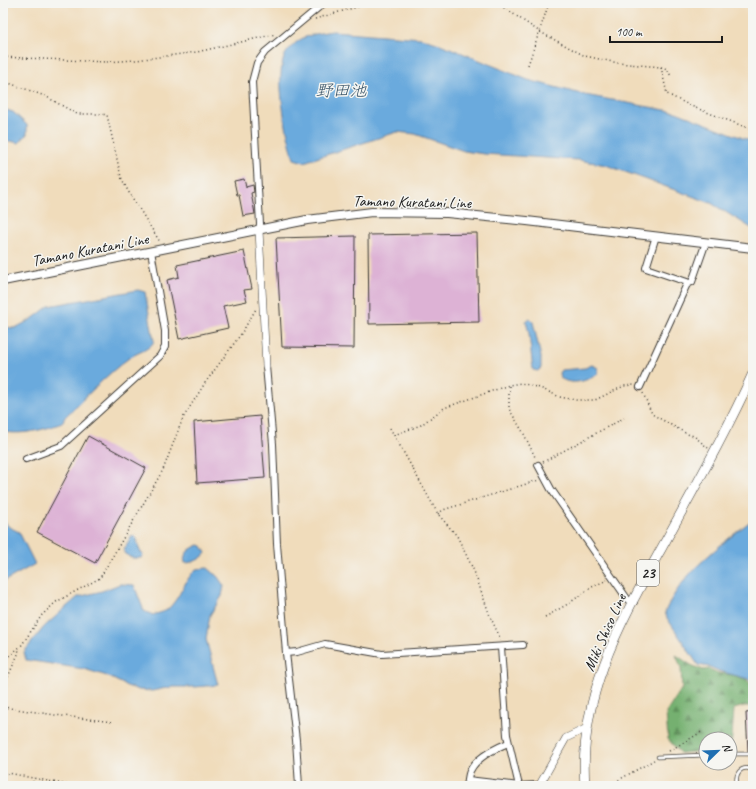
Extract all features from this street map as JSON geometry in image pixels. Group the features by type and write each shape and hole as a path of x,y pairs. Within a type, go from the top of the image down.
{"main road":[{"name":"Tamano Kuratani Line","path":"3,281 259,230 372,212 454,214 753,248"},
{"name":"Miki Shiso Line","path":"585,786 584,771 586,728 594,694 612,644 753,373"}],"street":[{"path":"299,786 296,740 286,653 278,544 273,444 266,366 252,82 257,63 265,52 282,36 324,3"},
{"path":"656,236 646,268 687,282 688,284"},
{"path":"640,387 687,284 692,282 706,242"},
{"path":"26,459 61,446 160,356 165,347 165,331 150,251"},
{"path":"538,465 566,512 628,600 634,602"},
{"path":"286,653 297,652 325,644 382,654 523,645"},
{"path":"501,647 508,743 519,786"},
{"path":"508,743 487,754 474,765 470,771 467,783 519,786 535,784 539,786 566,738 586,728"}],"lane":[{"path":"738,754 753,754"},
{"path":"658,757 698,755"},
{"path":"737,786 737,775 739,771 745,768 753,771"},
{"path":"750,786 753,783"}],"path":[{"path":"304,18 309,21 373,3"},
{"path":"497,3 540,32 585,56 618,63 661,67 667,69 671,76"},
{"path":"528,65 549,3"},
{"path":"3,57 106,62 136,60 197,52 275,34 282,36"},
{"path":"661,67 667,94 692,106 753,130"},
{"path":"3,81 46,96 77,114 107,115 121,177 128,191 164,248"},
{"path":"3,661 18,649 42,615 56,602 100,578 163,470 183,418 205,383 241,334 256,310 263,307"},
{"path":"394,435 421,426 444,408 509,385 521,383 540,388 560,397 576,400 595,400 624,386 635,385 640,387 652,414 687,434 694,436 707,448 714,450"},
{"path":"509,385 509,409 523,432 538,465 624,418"},
{"path":"390,428 438,514 457,536 474,571 490,616 503,642 501,647"},
{"path":"438,514 443,510 544,477"},
{"path":"545,617 568,604 592,587 612,577"},
{"path":"3,688 19,652 18,649"},
{"path":"3,707 113,722"},
{"path":"3,772 73,786"},
{"path":"32,786 34,778"}],"green space":[{"path":"676,655 691,665 703,670 709,669 718,673 733,675 747,680 753,686 753,706 744,706 734,709 732,731 698,731 698,752 680,753 668,739 666,713 682,688 681,667"}],"water":[{"name":"野田池","path":"333,31 421,38 440,44 528,80 585,95 676,112 753,142 753,229 711,203 606,165 579,160 484,154 464,151 415,134 397,132 304,162 294,159 285,121 281,92 282,65 285,55 298,41 306,37"},
{"path":"3,109 13,112 27,125 27,134 19,143 10,141 3,143"},
{"path":"138,290 145,292 154,341 150,347 129,358 112,372 65,417 62,423 33,431 19,433 4,432 3,327 15,328 32,319 49,306"},
{"path":"530,319 533,322 541,357 541,368 538,371 533,370 526,321"},
{"path":"592,365 598,368 598,374 589,379 579,382 569,382 560,378 559,373 561,370 585,368"},
{"path":"753,519 753,683 748,679 710,667 698,665 667,618 665,612 681,584 692,572 715,550"},
{"path":"3,520 9,527 19,532 35,564 3,582"},
{"path":"132,536 135,536 140,551 143,555 141,558 132,558 125,554 124,550"},
{"path":"199,545 202,546 206,553 197,560 185,563 184,559 186,554 190,549"},
{"path":"208,568 218,577 224,586 222,596 210,615 206,639 218,685 171,687 152,691 139,690 107,676 84,669 26,660 24,652 44,627 78,597 102,591 120,584 134,585 144,611 153,615 165,611 172,605 196,569"}],"building":[{"path":"244,179 246,187 253,185 254,192 251,193 255,214 243,216 239,195 237,195 234,181"},
{"path":"477,233 479,322 369,324 368,235"},
{"path":"355,236 354,348 282,347 276,238"},
{"path":"244,251 252,289 244,290 247,301 223,306 228,328 179,339 167,280 179,277 177,265"},
{"path":"260,416 265,478 197,483 194,422"},
{"path":"88,436 146,468 95,563 37,532"},
{"path":"753,712 753,750 748,751 746,713"}]}
